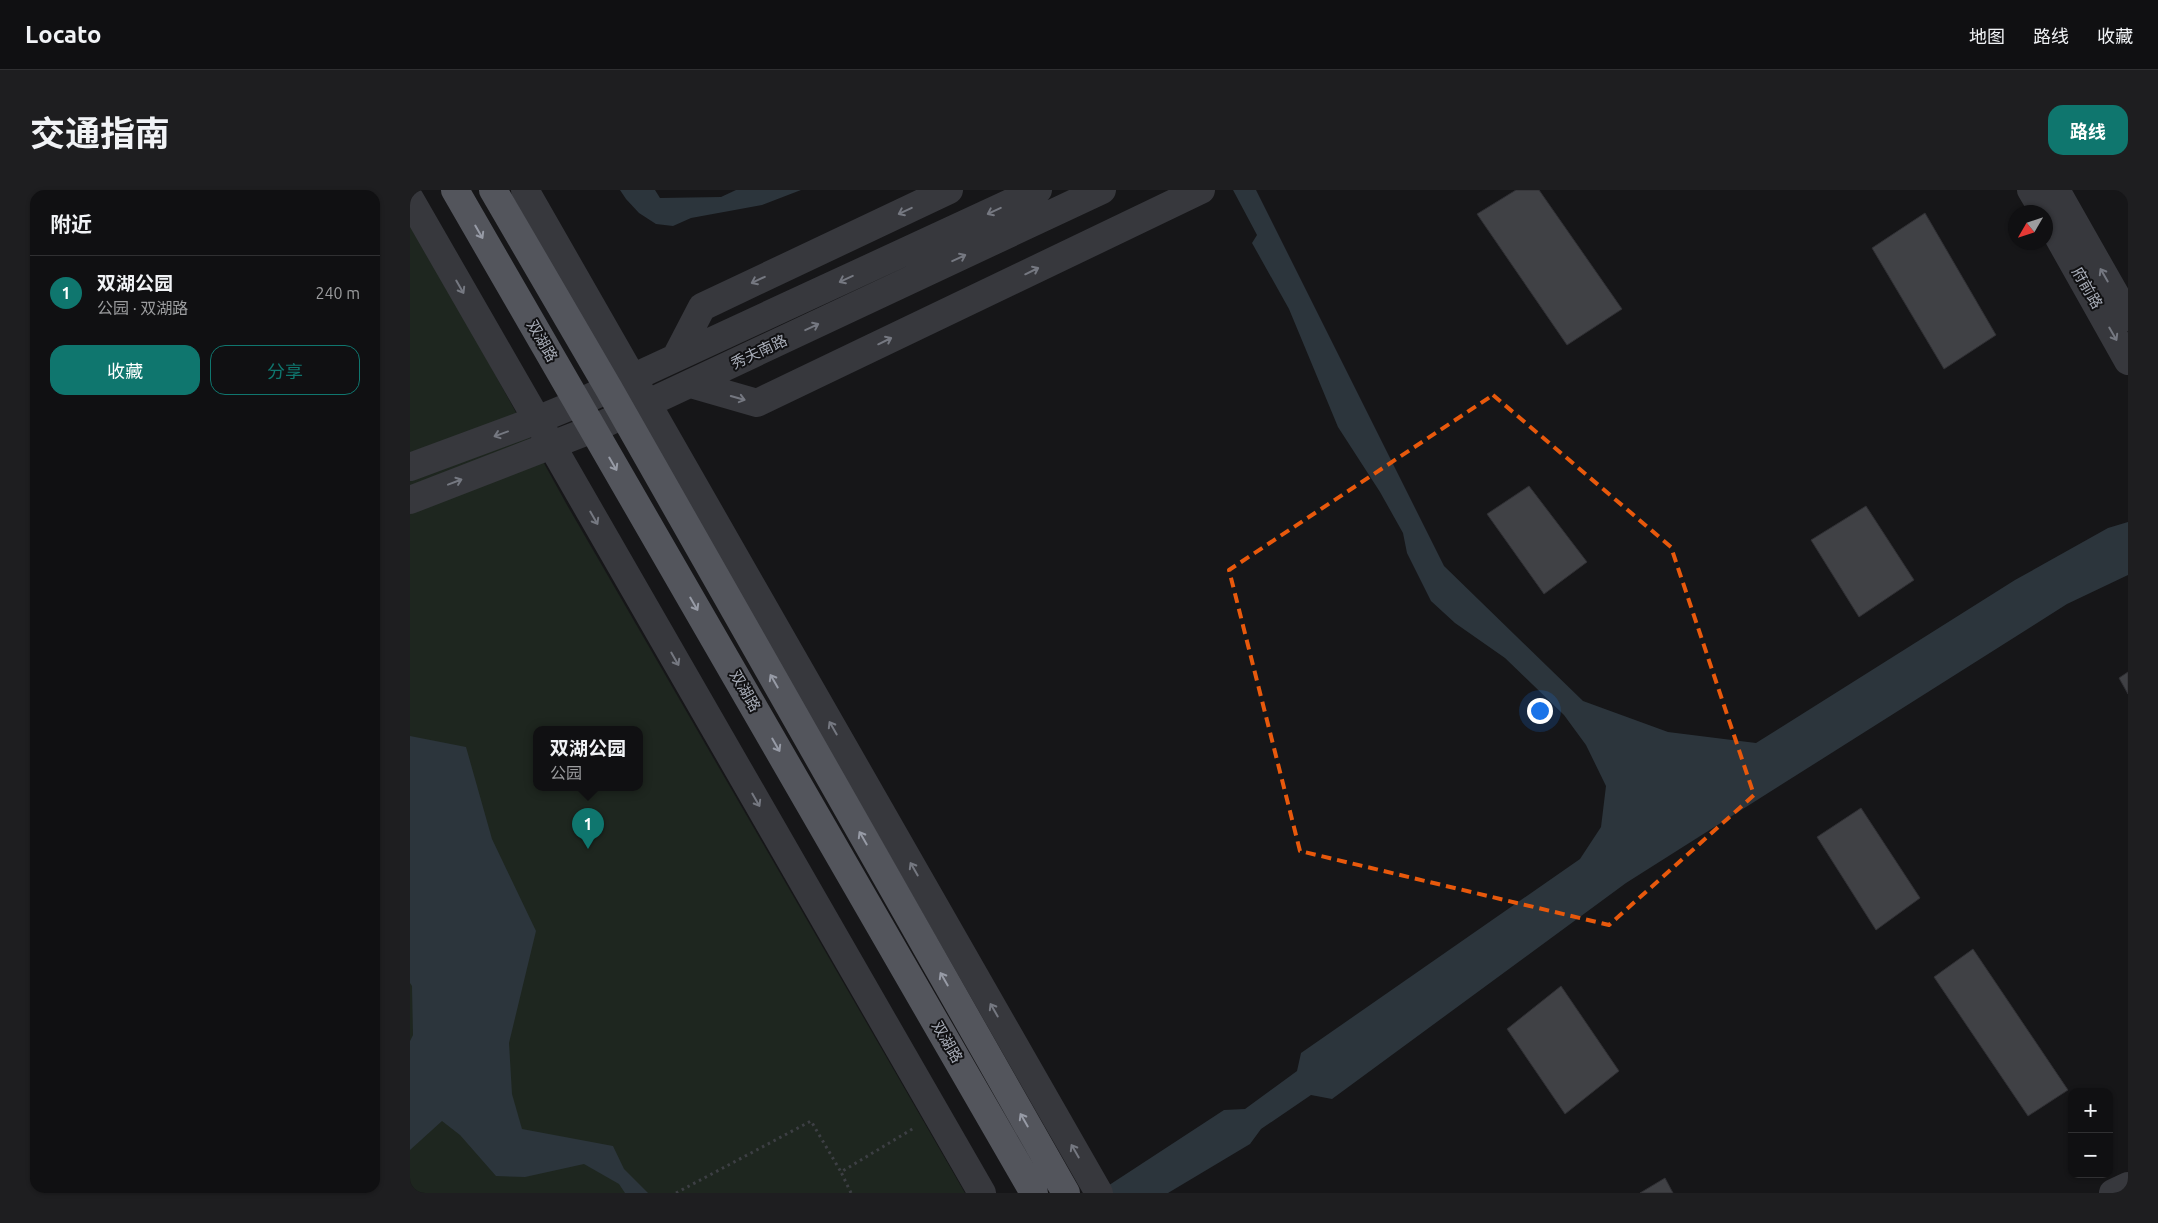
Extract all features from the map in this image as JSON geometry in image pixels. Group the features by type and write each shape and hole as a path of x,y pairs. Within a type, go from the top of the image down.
{"main road":[{"name":"双湖路","path":"455,190 1034,1193"},
{"name":"双湖路","path":"493,190 621,384 1066,1193"}],"street":[{"path":"525,190 621,384"},
{"path":"676,357 702,307 949,190"},
{"name":"秀夫南路","path":"410,467 578,403 1038,190"},
{"name":"秀夫南路","path":"410,500 594,430 1102,190"},
{"path":"691,384 756,403 1201,190"},
{"name":"府前路","path":"2031,190 2040,205"},
{"name":"府前路","path":"2056,190 2128,317"},
{"path":"410,199 982,1193"},
{"name":"府前路","path":"2053,228 2128,361"},
{"path":"635,410 1099,1193"},
{"path":"2113,1193 2128,1186"}],"path":[{"path":"841,1172 937,1114"},
{"path":"676,1193 811,1121 851,1193"}],"highlighted area":[{"path":"1493,395 1671,547 1754,795 1609,925 1300,851 1229,570"}],"shaded area":[{"path":"620,190 655,190 660,198 721,197 736,190 801,190 762,205 691,218 673,226 656,224 639,213"},
{"path":"1233,190 1256,190 1444,566 1583,701 1668,732 1756,743 2015,580 2108,528 2128,522 2128,575 2067,604 1626,883 1332,1099 1311,1095 1261,1129 1250,1144 1168,1193 1097,1193 1224,1110 1245,1109 1297,1071 1301,1053 1580,859 1601,827 1606,786 1586,745 1564,715 1505,658 1455,623 1431,601 1407,553 1403,533 1380,492 1338,427 1289,309 1252,243 1257,235"},
{"path":"410,224 567,505 965,1193 410,1193"},
{"path":"410,736 466,747 492,839 536,931 509,1043 512,1094 522,1129 613,1146 624,1169 648,1193 625,1193 619,1184 584,1164 525,1177 496,1176 460,1135 442,1121 410,1150 410,1041 413,1035 412,986 410,983"}],"building":[{"path":"1516,190 1539,190 1622,309 1567,345 1477,214"},
{"path":"1925,213 1996,335 1944,369 1872,248"},
{"path":"1529,486 1587,562 1544,594 1487,514"},
{"path":"1866,506 1914,580 1859,617 1811,540"},
{"path":"2128,672 2128,694 2119,678"},
{"path":"1861,808 1920,898 1876,930 1817,837"},
{"path":"1973,949 2068,1090 2028,1116 1934,977"},
{"path":"1561,986 1619,1071 1565,1114 1507,1029"},
{"path":"1665,1178 1673,1193 1640,1193"}],"place":[{"name":"双湖公园","path":"588,849"}]}
